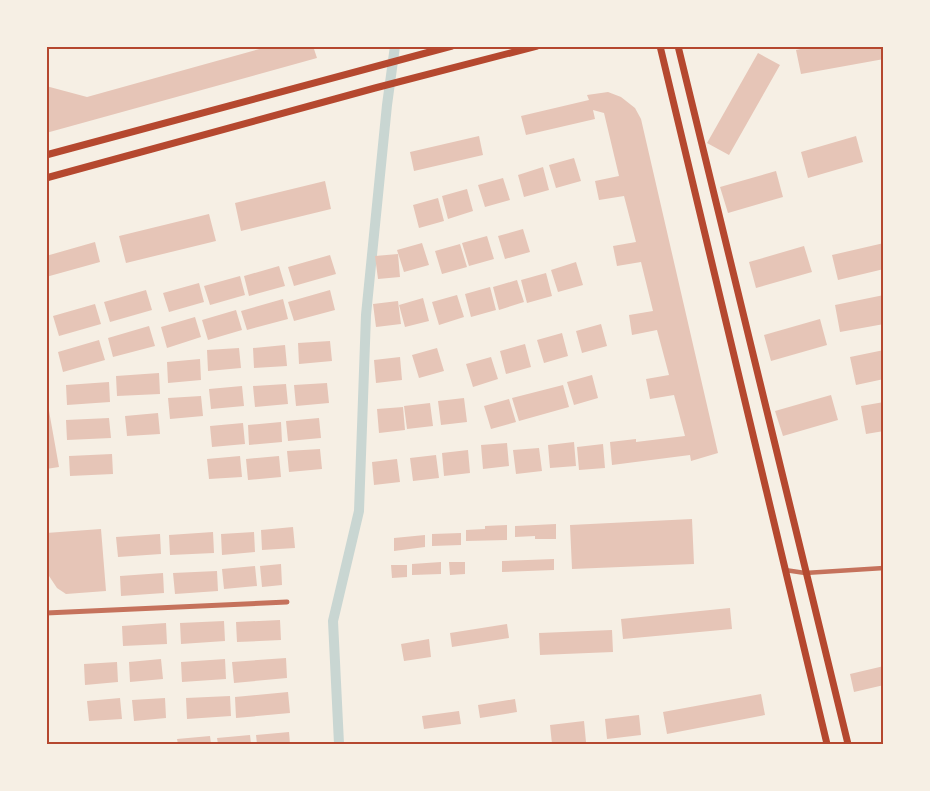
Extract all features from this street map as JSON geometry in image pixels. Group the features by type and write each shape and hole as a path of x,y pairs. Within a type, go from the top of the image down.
{"main road":[{"path":"46,156 452,46"},
{"path":"46,178 537,46"},
{"path":"660,46 827,744"},
{"path":"678,46 848,744"}],"street":[{"path":"785,570 805,573 884,568"},
{"path":"46,613 287,602"}],"building":[{"path":"270,46 313,46 317,58 46,133 46,86 87,97"},
{"path":"814,46 884,46 884,59 801,74 796,50"},
{"path":"758,53 780,65 729,155 707,143"},
{"path":"608,92 621,97 635,108 641,119 718,453 691,461 690,455 612,465 610,442 636,439 636,442 685,436 674,395 650,399 646,379 669,375 657,330 632,335 629,315 653,311 641,262 617,266 613,246 636,242 624,196 599,200 595,181 619,176 604,113 593,110 595,119 526,135 521,116 589,100 587,95"},
{"path":"479,136 483,155 414,171 410,152"},
{"path":"856,136 863,162 808,178 801,152"},
{"path":"574,158 581,181 556,188 549,165"},
{"path":"543,167 549,190 524,197 518,175"},
{"path":"776,171 783,197 728,213 720,187"},
{"path":"503,178 510,200 485,207 478,185"},
{"path":"325,181 331,209 241,231 235,203"},
{"path":"467,189 473,211 448,219 442,196"},
{"path":"438,198 444,221 419,228 413,205"},
{"path":"209,214 216,241 126,263 119,236"},
{"path":"523,229 530,252 505,259 498,236"},
{"path":"487,236 494,259 469,266 462,243"},
{"path":"95,242 100,262 46,277 46,256"},
{"path":"422,243 429,265 404,272 397,250"},
{"path":"884,243 884,269 838,280 832,255"},
{"path":"460,244 467,267 442,274 435,251"},
{"path":"804,246 812,272 756,288 749,262"},
{"path":"398,254 400,277 378,279 375,256"},
{"path":"330,255 336,274 294,286 288,267"},
{"path":"576,262 583,285 558,292 551,270"},
{"path":"279,266 285,286 249,296 244,276"},
{"path":"546,273 552,296 527,303 521,280"},
{"path":"240,276 245,295 210,305 204,286"},
{"path":"517,280 524,302 499,310 493,287"},
{"path":"199,283 204,302 169,312 163,293"},
{"path":"490,287 496,310 471,317 465,294"},
{"path":"146,290 152,310 110,322 104,302"},
{"path":"330,290 335,310 294,321 288,302"},
{"path":"457,295 464,317 439,325 432,302"},
{"path":"884,295 884,324 840,332 835,305"},
{"path":"423,298 429,321 405,327 399,305"},
{"path":"283,299 288,319 247,330 241,311"},
{"path":"398,301 401,324 376,327 373,304"},
{"path":"95,304 101,324 59,336 53,316"},
{"path":"236,310 242,330 208,340 202,320"},
{"path":"195,317 201,337 167,348 161,327"},
{"path":"820,319 827,345 771,361 764,335"},
{"path":"601,324 607,346 582,353 576,331"},
{"path":"149,326 155,346 113,357 108,338"},
{"path":"562,333 568,356 544,363 537,340"},
{"path":"99,340 105,360 63,372 58,352"},
{"path":"330,341 332,361 299,364 298,343"},
{"path":"525,344 531,367 506,374 500,351"},
{"path":"285,345 287,366 254,368 253,348"},
{"path":"239,348 241,368 208,371 207,350"},
{"path":"437,348 444,371 419,378 412,355"},
{"path":"884,350 884,379 856,385 850,357"},
{"path":"400,357 402,380 376,383 374,360"},
{"path":"491,357 498,379 473,387 466,364"},
{"path":"200,359 201,380 168,383 167,362"},
{"path":"159,373 160,394 117,396 116,376"},
{"path":"592,375 598,398 574,405 567,382"},
{"path":"109,382 110,402 67,405 66,385"},
{"path":"327,383 329,403 296,406 294,385"},
{"path":"286,384 288,404 255,407 253,386"},
{"path":"563,385 569,407 519,421 512,398"},
{"path":"242,386 244,406 211,409 209,389"},
{"path":"46,394 59,467 46,469"},
{"path":"831,395 838,420 783,436 775,411"},
{"path":"201,396 203,416 170,419 168,398"},
{"path":"464,398 467,422 441,425 438,401"},
{"path":"509,399 516,422 491,429 484,406"},
{"path":"884,402 884,431 866,434 861,406"},
{"path":"430,403 433,426 407,429 404,406"},
{"path":"403,407 405,430 379,433 377,409"},
{"path":"158,413 160,434 127,436 125,416"},
{"path":"109,418 111,438 67,440 66,420"},
{"path":"319,418 321,438 288,441 286,421"},
{"path":"281,422 282,442 249,445 248,425"},
{"path":"243,423 245,444 212,447 210,426"},
{"path":"574,442 576,466 550,468 548,445"},
{"path":"507,443 509,466 483,469 481,445"},
{"path":"603,444 605,468 579,470 577,447"},
{"path":"539,448 542,471 516,474 513,450"},
{"path":"320,449 322,469 289,472 287,451"},
{"path":"468,450 470,473 444,476 442,453"},
{"path":"112,454 113,474 70,476 69,456"},
{"path":"436,455 439,478 413,481 410,458"},
{"path":"240,456 242,477 209,479 207,459"},
{"path":"279,456 281,477 248,480 246,459"},
{"path":"397,459 400,482 374,485 372,462"},
{"path":"692,519 694,564 572,569 570,525"},
{"path":"556,524 556,539 535,539 535,536 515,537 515,526"},
{"path":"507,525 507,540 466,541 466,530"},
{"path":"293,527 295,548 262,550 261,530"},
{"path":"101,529 106,591 66,594 57,588 49,576 46,533"},
{"path":"213,532 214,553 170,555 169,535"},
{"path":"254,532 255,552 222,555 221,534"},
{"path":"461,533 461,545 432,546 432,534"},
{"path":"160,534 161,554 118,557 116,537"},
{"path":"425,535 425,547 394,551 394,538"},
{"path":"554,559 554,570 502,572 502,561"},
{"path":"441,562 441,574 412,575 412,564"},
{"path":"449,562 465,562 465,574 450,575"},
{"path":"281,564 282,585 262,587 260,566"},
{"path":"391,565 407,565 407,577 392,578"},
{"path":"255,566 257,586 224,589 222,569"},
{"path":"217,571 218,591 175,594 173,573"},
{"path":"163,573 164,593 121,596 120,576"},
{"path":"730,608 732,629 623,639 621,619"},
{"path":"280,620 281,640 237,642 236,622"},
{"path":"224,621 225,641 181,644 180,623"},
{"path":"166,623 167,644 123,646 122,626"},
{"path":"507,624 509,638 452,647 450,633"},
{"path":"612,630 613,652 540,655 539,633"},
{"path":"429,639 431,657 404,661 401,644"},
{"path":"286,658 287,678 234,683 232,662"},
{"path":"161,659 163,679 130,682 129,662"},
{"path":"225,659 226,679 182,682 181,662"},
{"path":"117,662 118,682 85,685 84,664"},
{"path":"884,666 884,685 854,692 850,674"},
{"path":"288,692 290,713 236,718 235,697"},
{"path":"761,694 765,715 667,734 663,712"},
{"path":"230,696 231,716 187,719 186,698"},
{"path":"120,698 122,719 89,721 87,701"},
{"path":"165,698 166,718 134,721 132,700"},
{"path":"515,699 517,712 480,718 478,705"},
{"path":"459,711 461,724 424,729 422,716"},
{"path":"639,715 641,735 607,739 605,719"},
{"path":"584,721 586,742 552,744 550,725"},
{"path":"289,732 290,744 257,744 256,735"},
{"path":"250,735 251,744 218,744 217,738"},
{"path":"210,736 211,744 178,744 177,739"}],"waterway":[{"path":"339,744 333,621 359,511 366,315 395,46"}]}
